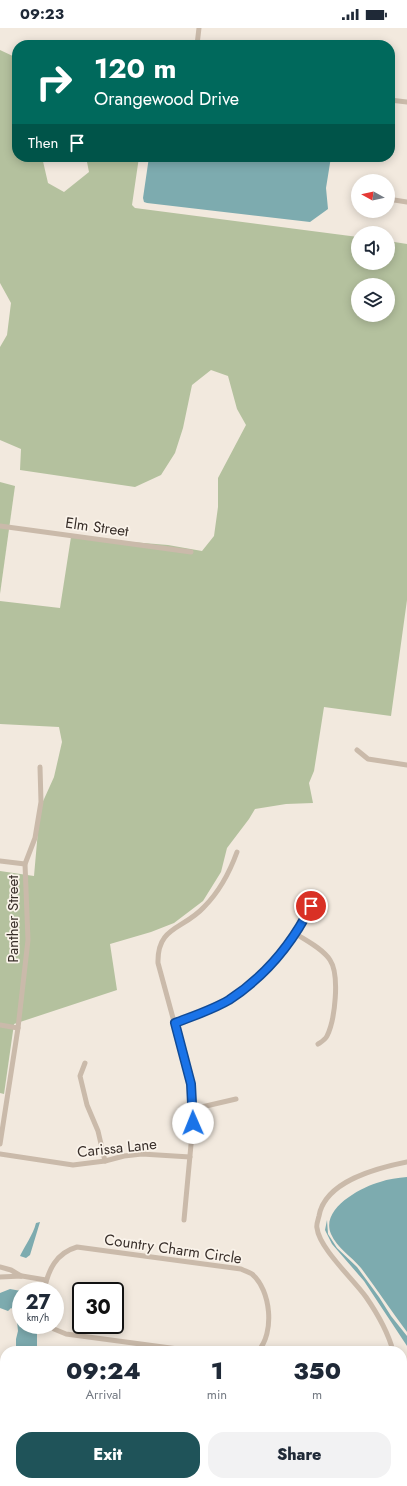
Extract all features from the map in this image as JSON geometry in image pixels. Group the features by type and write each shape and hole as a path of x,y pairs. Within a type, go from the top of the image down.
{"street":[{"path":"198,40 199,28"},
{"path":"395,101 407,102"},
{"path":"395,200 407,202"},
{"name":"Elm Street","path":"0,526 191,552"},
{"path":"357,750 368,759 407,765"},
{"name":"Panther Street","path":"0,1144 18,1028 28,940 25,864 35,838 42,802 40,767"},
{"path":"184,1220 193,1109 191,1084 158,963 159,947 163,939 170,932 203,909 215,895 226,880 237,852"},
{"path":"0,861 25,864"},
{"path":"175,1023 210,1010 229,1000 268,968 296,934 311,906"},
{"path":"296,934 328,956 334,968 334,1003 331,1023 326,1038 318,1044"},
{"path":"0,1026 18,1028"},
{"path":"85,1063 80,1076 87,1105 98,1131 105,1161"},
{"path":"193,1109 236,1099"},
{"name":"Carissa Lane","path":"0,1154 73,1165 142,1154 190,1157"},
{"path":"391,1346 386,1332 366,1297 324,1244 317,1228 320,1210 331,1194 336,1190 347,1182 367,1172 407,1162"},
{"name":"Country Charm Circle","path":"46,1280 57,1258 66,1251 77,1247 241,1269 252,1274 259,1282 269,1307 266,1340 262,1346"},
{"path":"22,1276 2,1278 3,1268 22,1276 46,1280"},
{"path":"64,1333 156,1346"}],"green space":[{"path":"0,50 12,56 12,162 43,162 48,183 64,192 89,172 87,162 138,162 132,205 135,208 351,236 351,270 395,270 395,242 407,244 407,600 391,716 324,707 314,771 309,783 313,803 286,804 255,809 227,848 221,872 203,901 174,923 151,932 110,944 117,990 14,1024 4,1094 0,1093 0,871 34,876 40,808 54,777 62,742 59,727 0,724 0,601 60,608 71,537 168,545 202,551 214,536 218,507 218,478 246,425 237,409 228,376 211,370 192,385 183,428 175,453 161,475 135,487 20,470 21,449 0,440 0,347 7,335 11,303 0,283"},
{"path":"0,482 15,486 0,594"}],"water":[{"path":"148,162 330,162 326,188 328,209 310,222 147,203 144,202 143,198"},
{"path":"407,1177 407,1332 361,1268 337,1244 331,1234 329,1225 331,1216 337,1208 344,1200 353,1194 383,1181"},
{"path":"327,1220 328,1234 337,1248 357,1267 391,1316 407,1336 407,1346 364,1281 332,1244 325,1230"},
{"path":"40,1222 30,1255 26,1258 20,1256 36,1223"},
{"path":"12,1289 12,1309 8,1311 0,1308 0,1293"},
{"path":"17,1334 37,1334 37,1346 16,1346"}],"route":[{"path":"193,1123 191,1084 175,1023 210,1010 229,1000 251,983 268,968 296,934 311,906"}]}
